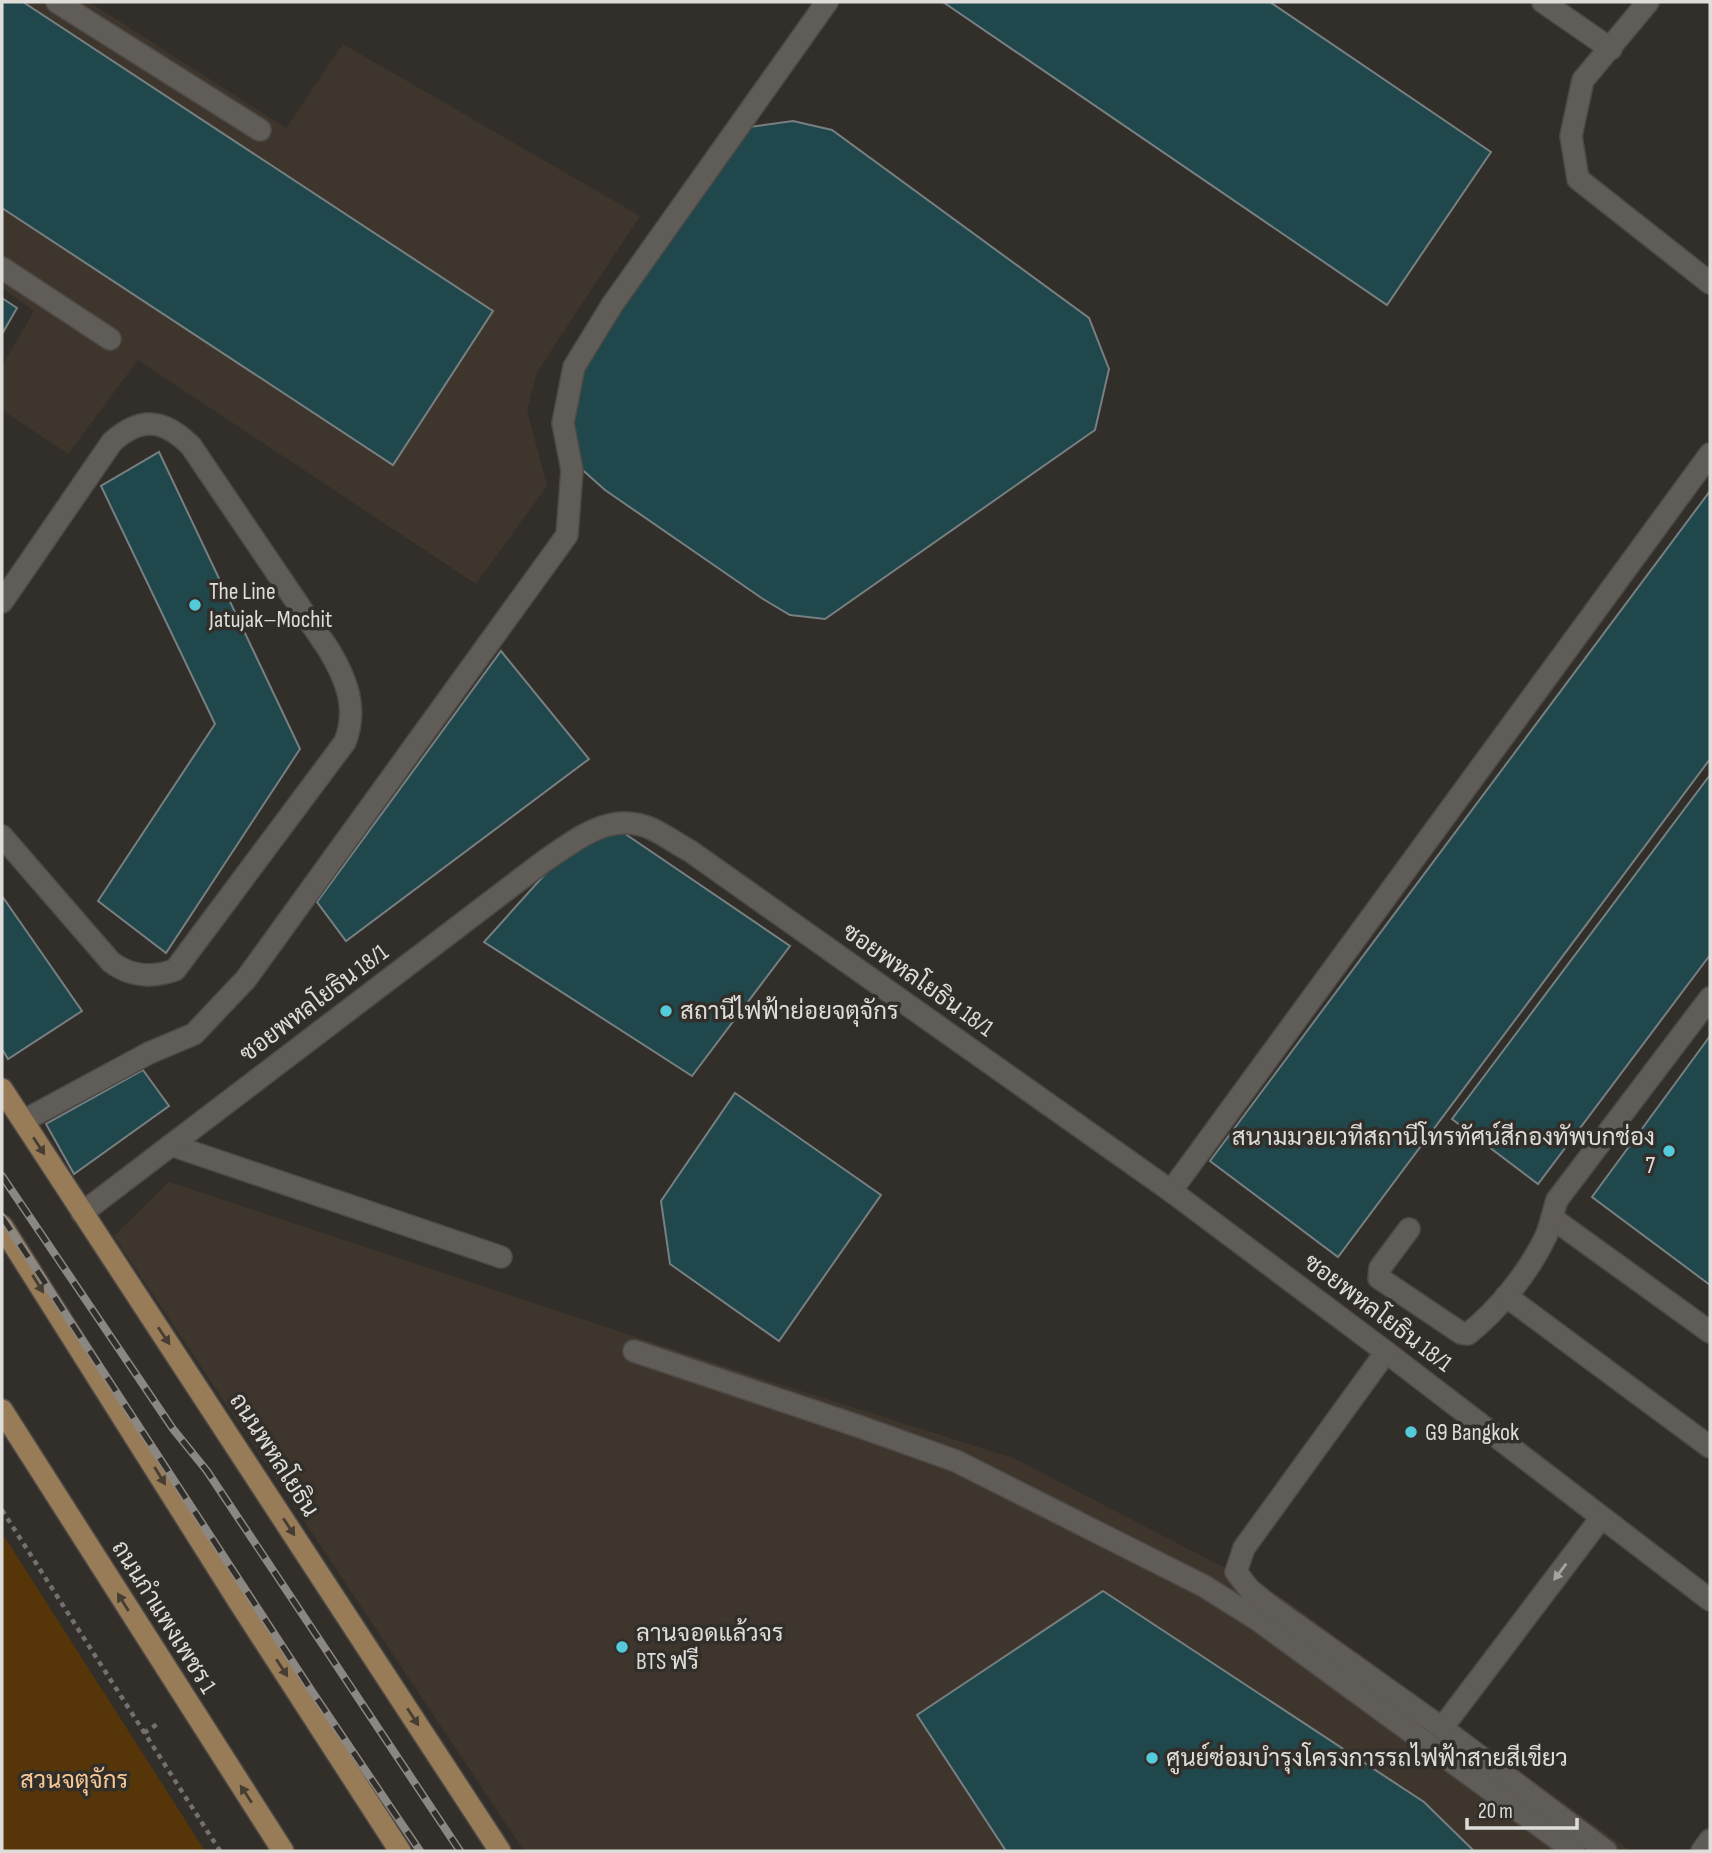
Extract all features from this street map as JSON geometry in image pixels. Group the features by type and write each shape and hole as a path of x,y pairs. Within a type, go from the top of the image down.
{"main road":[{"name":"ถนนพหลโยธิน","path":"2,1089 500,1851"},
{"path":"2,1226 400,1851"},
{"name":"ถนนกำแพงเพชร 1","path":"2,1410 283,1851"}],"street":[{"path":"57,2 260,130"},
{"path":"23,1121 149,1053 194,1034 246,979 567,535 572,470 563,423 575,367 612,305 827,2"},
{"path":"1544,2 1611,48"},
{"path":"1648,2 1584,80 1571,136 1578,179 1710,283"},
{"path":"2,268 110,339"},
{"path":"2,602 112,442 127,428 139,425 153,424 170,429 191,446 329,650 343,674 350,701 351,725 345,742 176,970 163,975 127,972 111,962 2,836"},
{"path":"1171,1191 1710,454"},
{"name":"ซอยพหลโยธิน 18/1","path":"82,1213 543,863 593,829 623,821 650,828 690,851 1171,1191 1710,1600"},
{"path":"1409,1229 1380,1268 1378,1278 1461,1333 1468,1334 1506,1296 1543,1242 1564,1190 1710,998"},
{"path":"171,1145 501,1257"},
{"path":"1552,1218 1710,1332"},
{"path":"1506,1296 1710,1447"},
{"path":"634,1351 956,1461 1204,1586 1258,1620 1574,1851"},
{"path":"1386,1352 1244,1548 1236,1572 1250,1590 1269,1605 1442,1728 1606,1851"},
{"path":"1442,1728 1601,1518"},
{"path":"1702,1851 1710,1840"}],"path":[{"path":"2,1510 220,1851"},
{"path":"144,1733 159,1723"}],"shaded area":[{"path":"2,2 89,2 286,128 343,44 640,216 537,372 527,410 547,486 476,584 138,360 68,454 2,410 2,366 34,311 2,288"},
{"path":"169,1182 751,1375 1013,1458 1281,1597 1630,1851 524,1851 114,1236"}],"green space":[{"name":"สวนจตุจักร","path":"2,1533 205,1851 2,1851"}],"building":[{"path":"2,2 23,2 493,311 393,465 2,208"},
{"path":"943,2 1270,2 1491,152 1387,305"},
{"path":"793,121 832,130 1089,318 1109,369 1095,430 825,619 790,615 763,599 605,490 577,465 566,378 743,128"},
{"path":"2,298 17,308 2,334"},
{"name":"The Line Jatujak–Mochit","path":"159,452 300,749 166,953 98,901 215,724 101,486"},
{"path":"1710,491 1710,759 1338,1257 1210,1161"},
{"path":"501,651 589,759 346,941 317,902"},
{"path":"1710,775 1710,955 1538,1184 1452,1119"},
{"name":"สถานีไฟฟ้าย่อยจตุจักร","path":"618,829 790,946 692,1076 484,942 575,841"},
{"path":"2,896 82,1011 8,1059 2,1049"},
{"path":"1710,1036 1710,1285 1592,1197"},
{"path":"143,1070 169,1106 74,1174 46,1124"},
{"path":"735,1093 881,1195 779,1341 670,1264 661,1201"},
{"name":"ศูนย์ซ่อมบำรุงโครงการรถไฟฟ้าสายสีเขียว","path":"1103,1591 1424,1802 1474,1851 1006,1851 917,1715"}],"railway":[{"path":"2,1176 173,1429 207,1471 460,1851"},
{"path":"2,1217 311,1690 420,1851"}],"place":[{"name":"The Line Jatujak–Mochit","path":"195,605"},
{"name":"สถานีไฟฟ้าย่อยจตุจักร","path":"666,1011"},
{"name":"สนามมวยเวทีสถานีโทรทัศน์สีกองทัพบกช่อง 7","path":"1669,1151"},
{"name":"G9 Bangkok","path":"1411,1432"},
{"name":"ลานจอดแล้วจร BTS ฟรี","path":"622,1647"},
{"name":"ศูนย์ซ่อมบำรุงโครงการรถไฟฟ้าสายสีเขียว","path":"1152,1758"}]}
